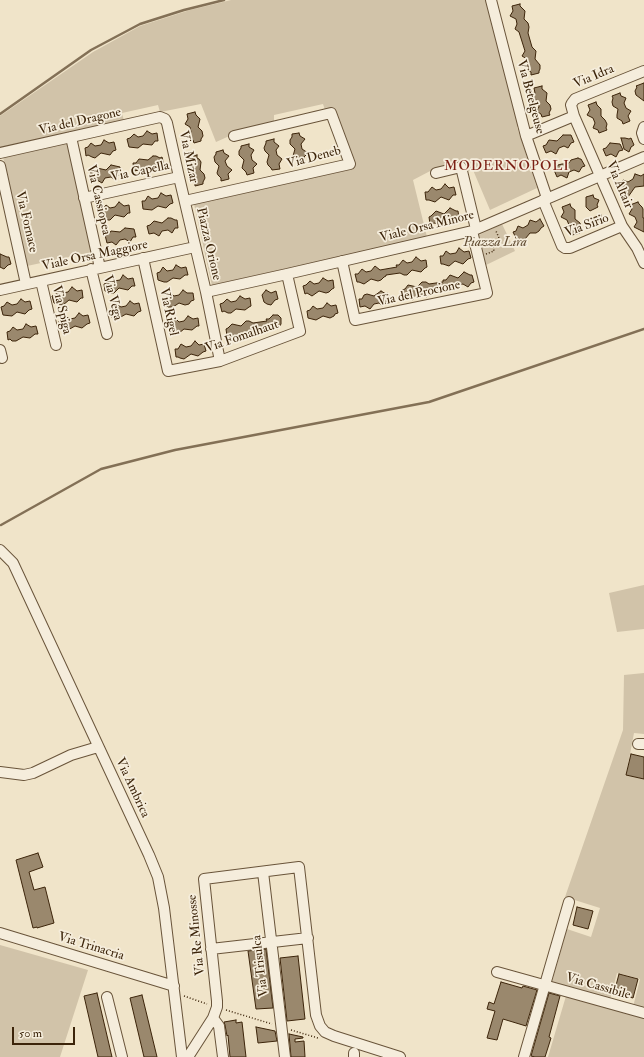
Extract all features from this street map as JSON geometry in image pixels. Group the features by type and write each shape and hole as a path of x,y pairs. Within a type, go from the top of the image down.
{"street":[{"name":"Via Betelgeuse","path":"491,0 526,136 545,199"},
{"name":"Via Idra","path":"574,116 571,105 575,99 644,71"},
{"name":"Via Deneb","path":"185,201 350,164 331,113 234,136"},
{"path":"526,136 574,116"},
{"name":"Via Altair","path":"574,116 622,226 640,246 644,263"},
{"name":"Via del Dragone","path":"0,153 160,117 165,119"},
{"name":"Via Mizar","path":"165,119 167,122 185,201"},
{"path":"644,127 642,133 644,139"},
{"name":"Via Cassiopea","path":"71,137 84,198 96,269"},
{"name":"Viale Orsa Minore","path":"206,292 474,230 644,157"},
{"name":"Via Fornace","path":"0,166 26,284"},
{"path":"436,173 461,167 479,256"},
{"name":"Via Capella","path":"84,198 179,177"},
{"name":"Via Sirio","path":"545,199 562,246 565,248 570,248 622,226"},
{"name":"Piazza Orione","path":"185,201 220,360"},
{"path":"0,217 11,214"},
{"name":"Viale Orsa Maggiore","path":"0,290 195,247"},
{"name":"Via del Procione","path":"342,261 355,320 488,292 479,256"},
{"name":"Via Rigel","path":"143,258 168,371"},
{"name":"Via Vega","path":"96,269 107,334"},
{"name":"Via Fomalhaut","path":"168,371 220,360 300,331 287,274"},
{"name":"Via Spiga","path":"40,281 56,346"},
{"name":"Via Ambrica","path":"0,550 13,563 158,877 164,908 182,1057"},
{"path":"0,772 24,775 33,773 71,755 98,747"},
{"name":"Via Re Minosse","path":"188,1057 213,1018 217,1007 204,879 299,867 308,938"},
{"name":"Via Trisulca","path":"263,872 285,1057"},
{"name":"Via Cassibile","path":"524,1057 569,902"},
{"name":"Via Trinacria","path":"0,933 174,989"},
{"path":"211,950 308,938 316,1014 320,1026 325,1032 334,1036 400,1057"},
{"name":"Via Cassibile","path":"497,972 644,1013"},
{"path":"107,997 122,1057"},
{"path":"213,1018 220,1026 223,1057"}],"path":[{"path":"479,256 494,251 494,243 499,238 492,222"},
{"path":"174,989 217,1007 321,1039 334,1036"}],"green space":[{"path":"231,0 487,0 520,125 517,127 537,188 490,210 473,170 465,172 463,162 434,169 413,180 427,237 212,286 194,204 355,166 334,108 325,110 323,104 274,115 274,121 245,129 216,142 201,104 160,112 158,105 122,113 124,121 0,148 0,116 93,52 140,26 190,10"},
{"path":"68,143 92,252 27,266 3,157"},
{"name":"Piazza Lira","path":"502,224 515,251 486,265 479,235"},
{"path":"644,585 644,629 617,632 609,593"},
{"path":"644,673 644,734 634,733 626,775 644,779 644,1010 633,1007 640,979 617,973 610,1000 552,982 567,929 591,937 600,908 565,897 623,730 624,675"},
{"path":"0,945 88,970 60,1057 0,1057"},
{"path":"566,996 644,1018 644,1057 548,1057"}],"building":[{"path":"520,4 525,11 524,19 528,23 528,33 532,47 536,51 535,59 540,65 539,73 531,75 531,72 526,69 528,65 527,59 522,56 525,51 519,32 515,29 517,24 516,19 510,16 513,11 512,6"},
{"path":"644,83 644,101 636,95 635,91 636,86"},
{"path":"542,86 542,89 547,93 546,101 550,105 551,109 549,113 550,115 542,117 541,114 536,111 539,107 538,101 532,98 535,93 534,88"},
{"path":"620,93 621,96 626,98 624,103 626,108 631,111 628,116 630,121 623,124 622,121 617,118 618,109 613,106 612,102 612,96"},
{"path":"596,102 601,109 601,116 607,124 607,130 599,133 598,130 593,128 595,123 593,118 587,115 590,110 588,105"},
{"path":"195,112 200,119 198,127 202,131 203,136 201,141 194,143 193,140 188,137 191,132 190,127 185,124 188,119 187,114"},
{"path":"147,131 152,134 157,133 158,141 155,141 152,145 143,144 138,148 129,147 127,139 134,134 138,137 143,136"},
{"path":"299,133 300,136 305,139 301,144 302,149 308,153 304,157 305,162 297,164 297,161 293,156 295,149 290,144 290,140 292,134"},
{"path":"563,135 571,135 574,142 571,143 568,148 564,146 559,148 556,154 551,151 546,153 543,146 546,145 549,140 557,141"},
{"path":"621,138 631,138 634,145 631,147 629,152 624,149"},
{"path":"274,139 274,142 279,146 276,150 277,155 282,159 279,164 280,169 272,170 267,162 269,155 264,148 266,141"},
{"path":"104,140 109,143 114,142 116,150 110,155 101,153 95,158 88,155 86,156 85,148 91,143 95,146 101,145"},
{"path":"610,143 620,144 623,150 619,151 616,157 611,154 606,156 603,149"},
{"path":"249,144 249,147 254,150 251,155 252,160 257,164 253,168 254,173 247,175 242,168 244,160 239,155 239,151 241,146"},
{"path":"223,150 224,153 229,156 225,161 227,166 232,170 228,174 229,179 221,181 221,178 217,173 219,166 215,162 214,157 216,152"},
{"path":"197,155 197,158 201,162 200,170 204,174 205,178 203,184 195,186 195,183 190,180 193,175 192,170 187,166 190,162 189,157"},
{"path":"153,156 160,158 162,157 164,165 157,171 153,167 148,168 144,174 139,170 134,171 133,163 136,163 139,159 148,160"},
{"path":"578,158 581,159 585,166 582,167 579,172 574,170 569,172 567,178 561,175 557,177 554,170 558,165 568,164 571,160"},
{"path":"111,165 120,167 121,175 118,175 115,180 111,177 105,178 102,183 97,180 92,181 90,173 97,168 106,170"},
{"path":"635,174 641,176 644,174 644,186 635,187 628,197 626,192 622,194 618,187 621,185 623,180 628,182 633,179"},
{"path":"445,184 449,188 454,187 456,195 453,195 449,200 441,197 435,202 426,200 425,192 428,192 432,187 436,190 441,189"},
{"path":"161,193 166,196 171,195 173,203 166,208 158,206 152,210 143,209 142,201 145,201 148,196 152,199 158,198"},
{"path":"593,195 594,198 599,200 597,205 598,207 590,211 586,207 586,197"},
{"path":"119,202 124,206 129,205 130,213 124,217 115,215 110,220 101,218 99,210 102,210 106,205 110,208 115,207"},
{"path":"638,202 643,209 644,232 634,227 637,222 635,217 629,214 632,209 630,205"},
{"path":"570,204 575,210 575,219 580,223 581,227 579,230 580,233 572,235 571,232 566,230 569,225 567,220 561,217 564,212 562,207"},
{"path":"450,208 458,211 459,218 456,219 453,224 449,221 444,222 440,227 435,223 430,224 429,217 436,211 444,214"},
{"path":"601,215 603,223 596,225 595,223 587,220"},
{"path":"168,218 177,220 178,228 175,228 172,233 168,230 162,231 159,236 154,233 149,234 147,226 154,221 162,223"},
{"path":"540,219 544,226 539,231 536,233 530,233 523,240 517,240 513,232 516,231 518,226 523,228 528,225 530,220 536,222"},
{"path":"125,228 134,229 136,237 133,237 130,242 125,239 120,240 116,245 112,242 107,243 105,235 108,235 111,231 120,232"},
{"path":"459,248 464,252 469,251 471,258 463,264 455,261 449,266 441,264 440,256 443,256 446,251 450,254 456,253"},
{"path":"0,254 9,257 11,264 4,269 0,267"},
{"path":"416,257 421,261 426,260 427,267 421,272 412,270 407,275 400,273 386,275 381,280 378,281 371,279 364,284 357,282 355,274 358,274 362,269 366,272 371,271 375,266 380,270 397,267 396,265 399,265 403,260 407,263 412,262"},
{"path":"176,265 181,268 186,267 188,275 185,275 180,279 173,278 167,282 158,280 157,273 160,272 163,267 167,271 173,270"},
{"path":"464,272 472,275 474,282 468,287 463,284 458,285 454,291 450,287 430,292 427,297 422,294 417,295 413,300 409,297 404,298 402,290 408,285 417,287 422,282 429,284 443,282 443,280 446,280 450,275 458,278"},
{"path":"123,275 128,279 133,278 135,286 132,286 128,290 119,288 114,293 105,291 104,284 107,283 110,278 114,281 120,280"},
{"path":"323,278 328,281 333,280 334,288 326,293 319,291 312,296 307,293 305,294 303,286 310,281 314,284 319,283"},
{"path":"72,287 77,291 82,290 83,298 77,302 69,300 63,305 54,303 52,296 59,290 63,293 68,292"},
{"path":"183,290 187,293 193,293 194,300 185,305 179,303 173,307 165,306 163,298 166,298 170,293 174,296 179,295"},
{"path":"266,290 271,293 276,291 278,299 271,305 264,302 262,295"},
{"path":"381,291 386,294 388,293 390,301 383,306 379,303 374,304 370,309 365,306 360,307 359,299 362,299 364,295 367,294 374,296"},
{"path":"240,296 245,299 250,298 251,306 245,310 236,309 231,313 224,311 222,312 220,304 227,299 231,302 236,301"},
{"path":"21,299 25,302 30,301 32,309 25,314 17,312 12,316 3,315 1,307 7,302 12,305 17,304"},
{"path":"130,301 134,304 139,303 141,311 134,316 126,314 119,318 115,318 114,316 111,317 110,309 116,304 121,307 126,306"},
{"path":"327,303 331,306 336,305 338,313 330,318 323,316 316,320 308,318 307,311 313,306 317,309 323,308"},
{"path":"79,313 83,316 88,315 90,323 82,328 75,326 68,330 64,330 62,328 60,329 59,321 65,316 70,319 75,318"},
{"path":"273,315 278,315 281,318 281,324 278,329 273,326 257,329 250,336 246,333 241,334 237,339 232,335 227,336 226,329 232,324 241,326 246,321 253,323 267,321 266,319 269,319"},
{"path":"188,316 193,319 198,318 199,326 192,330 184,329 179,333 170,331 168,324 175,318 179,322 184,321"},
{"path":"26,324 31,327 36,326 38,334 35,334 30,338 23,337 16,341 12,341 10,339 8,340 7,332 13,327 17,330 23,329"},
{"path":"195,341 199,345 204,344 206,351 198,356 191,354 184,359 176,357 175,349 178,349 181,344 186,347 191,346"},
{"path":"631,754 644,757 644,779 626,775"},
{"path":"38,853 43,867 29,872 34,890 45,887 54,923 33,928 16,860"},
{"path":"577,907 593,911 588,929 573,925"},
{"path":"266,949 273,1008 256,1009 248,951"},
{"path":"298,956 305,1019 287,1021 280,958"},
{"path":"619,974 638,979 633,998 614,993"},
{"path":"501,982 522,988 523,986 537,990 526,1026 503,1019 497,1040 487,1038 495,1011 487,1009 489,1002 494,1004"},
{"path":"97,993 112,1057 98,1057 84,996"},
{"path":"549,993 560,996 549,1037 551,1038 545,1057 531,1056"},
{"path":"142,995 157,1057 144,1057 130,998"},
{"path":"236,1020 236,1023 242,1022 246,1057 230,1057 228,1035 227,1036 224,1022"},
{"path":"256,1027 275,1031 277,1041 258,1043"},
{"path":"289,1034 303,1037 295,1039 295,1042 304,1041 305,1057 291,1057"}],"waterway":[{"path":"0,114 91,50 140,24 184,10 224,0"},
{"path":"1,525 101,469 175,450 429,402 644,329"}],"district":[{"name":"MODERNOPOLI","path":"507,167"}]}
